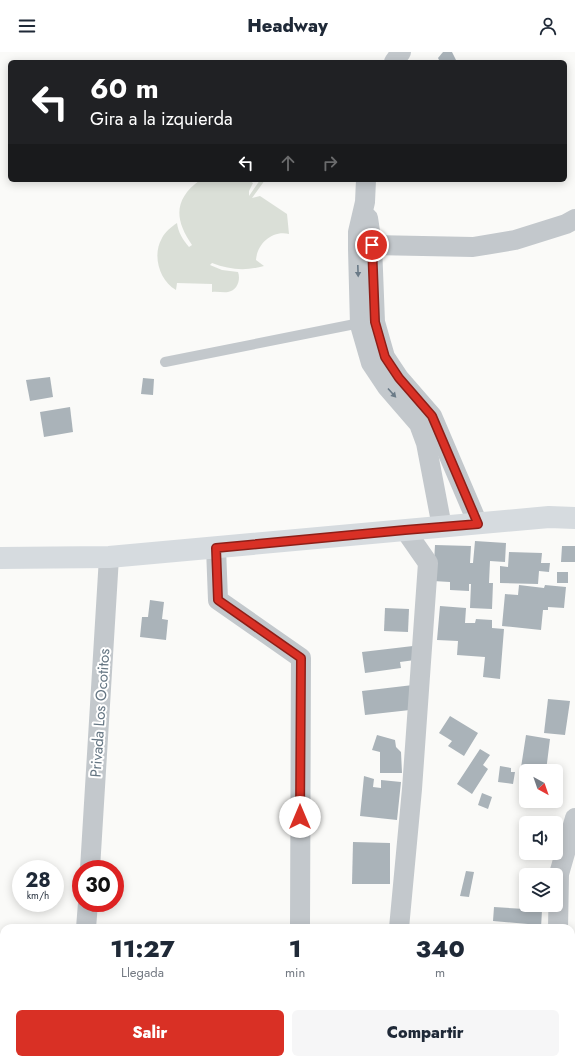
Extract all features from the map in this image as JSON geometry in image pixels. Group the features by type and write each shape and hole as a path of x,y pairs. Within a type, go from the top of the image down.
{"main road":[{"path":"0,558 109,557 549,517 575,518"}],"street":[{"path":"366,182 360,323 371,363 387,387 419,424 426,443 442,527"},
{"path":"364,240 472,235 512,228 562,214 575,206"},
{"path":"364,240 473,247 515,240 566,224 575,219"},
{"path":"364,240 375,322 385,357 399,378 432,416 478,524"},
{"path":"399,924 412,789 428,563 405,530"},
{"path":"216,548 218,600 301,658 300,924"},
{"name":"Privada Los Ocotitos","path":"91,860 109,557"},
{"path":"558,924 559,874 575,818"},
{"path":"86,924 87,912"}],"lane":[{"path":"164,362 360,323"}],"shaded area":[{"path":"197,182 252,182 253,183 249,191 249,196 259,182 264,182 252,198 260,196 287,214 289,234 283,233 271,236 259,249 256,260 264,266 251,269 238,269 212,263 210,265 222,270 238,272 239,282 234,290 226,292 212,292 212,284 177,283 176,290 170,286 161,274 158,259 159,245 162,238 170,228 177,223 185,242 189,247 192,245 182,227 180,218 181,202 191,187"}],"building":[{"path":"443,52 452,52 456,60 439,60 438,58"},
{"path":"50,377 53,397 30,401 26,380"},
{"path":"143,378 154,379 153,395 141,394"},
{"path":"70,407 73,432 44,437 40,412"},
{"path":"475,541 506,543 505,562 490,561 489,583 493,583 492,609 470,608 471,584 469,584 469,591 450,590 450,582 433,581 435,545 471,546 470,563 473,563"},
{"path":"562,546 575,546 575,562 561,562"},
{"path":"509,552 542,553 541,563 550,563 549,572 539,571 538,584 500,583 500,566 508,567"},
{"path":"557,572 568,572 568,583 557,583"},
{"path":"519,585 544,588 545,585 566,587 564,608 548,607 548,610 543,610 541,630 502,626 505,594 518,595"},
{"path":"150,600 164,602 162,619 168,620 166,640 140,637 142,617 148,617"},
{"path":"440,606 466,608 465,623 475,623 476,619 492,620 492,628 504,629 500,679 483,677 485,657 457,655 458,641 437,640"},
{"path":"385,608 409,609 408,632 384,631"},
{"path":"413,646 415,660 400,662 401,668 365,673 362,652"},
{"path":"413,685 410,710 365,715 362,691"},
{"path":"548,699 570,701 565,735 544,733"},
{"path":"450,716 478,733 464,756 448,746 452,741 439,733"},
{"path":"377,735 395,740 396,747 401,752 402,773 380,773 380,752 372,750"},
{"path":"526,735 550,739 547,764 522,764"},
{"path":"480,749 490,755 483,765 488,769 472,794 457,784"},
{"path":"500,766 511,768 511,772 515,772 513,784 498,782"},
{"path":"364,776 374,779 373,787 381,788 381,780 401,782 397,820 360,816"},
{"path":"482,793 492,797 488,809 478,805"},
{"path":"353,842 390,843 390,884 352,884"},
{"path":"466,871 474,872 469,897 460,896"},
{"path":"494,907 519,909 519,912 542,912 541,924 493,921"}],"route":[{"path":"300,817 301,658 218,600 216,548 478,524 432,416 399,378 385,357 375,322 372,245"}]}
